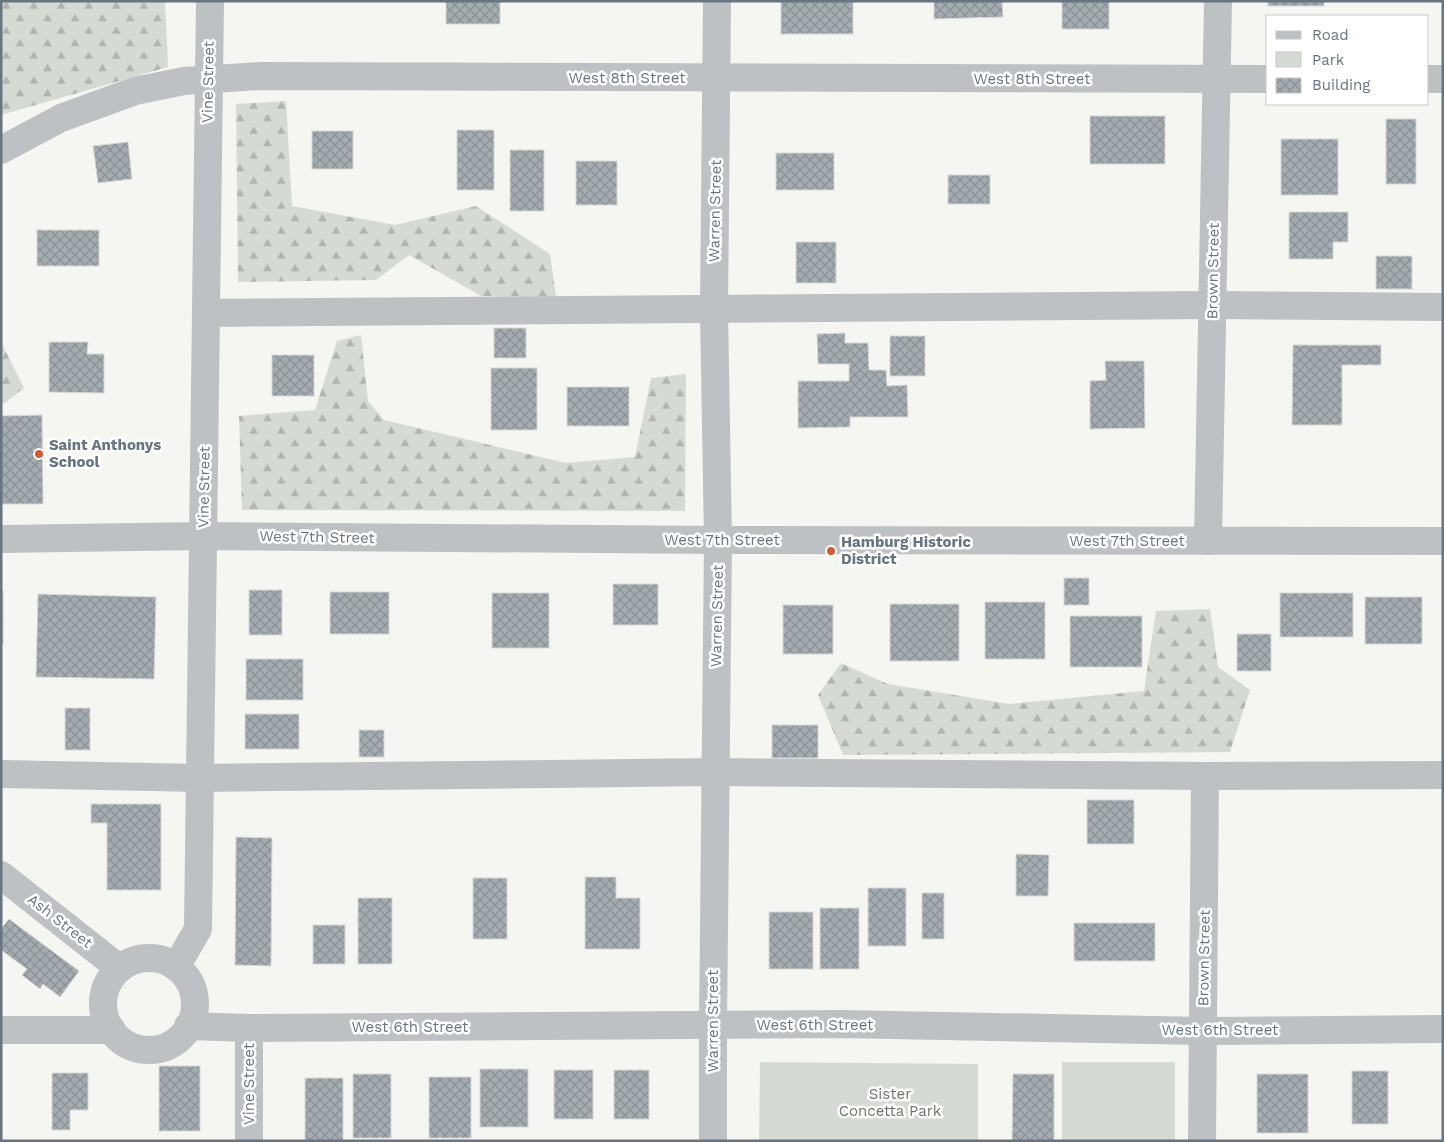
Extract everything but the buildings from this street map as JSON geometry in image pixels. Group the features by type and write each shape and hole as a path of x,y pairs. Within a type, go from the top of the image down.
{"street":[{"name":"Vine Street","path":"176,967 198,929 210,1"},
{"name":"Warren Street","path":"713,1141 712,1025 718,540 714,309 717,1"},
{"name":"Brown Street","path":"1208,541 1218,1"},
{"name":"West 8th Street","path":"1,150 61,118 135,91 184,81 261,76 1266,79"},
{"path":"1429,79 1443,79"},
{"path":"206,314 1212,305 1443,307"},
{"name":"West 7th Street","path":"1,539 203,536 718,540 1443,541"},
{"path":"1,774 200,778 715,772 1443,776"},
{"name":"Brown Street","path":"1202,1141 1206,776"},
{"name":"Ash Street","path":"1,875 119,968"},
{"path":"148,958 163,960 176,967 186,978 193,991 192,1021 184,1034 172,1043 158,1049 143,1049 129,1045 117,1037 108,1025 103,1010 104,994 109,980 119,968 133,960 148,958"},
{"name":"West 6th Street","path":"188,1026 249,1028 842,1024 1203,1031 1443,1029"},
{"name":"Vine Street","path":"249,1028 249,1141"},
{"path":"1,1030 112,1030"}],"green space":[{"path":"1,1 165,1 168,67 1,115"},
{"path":"286,101 292,206 395,225 476,206 550,254 556,297 481,296 409,255 376,280 238,282 236,104"},
{"path":"361,335 368,401 384,420 566,463 635,457 651,378 686,374 685,511 242,510 239,416 315,410 337,341"},
{"path":"1,342 24,388 1,404"},
{"path":"1210,609 1218,667 1250,690 1230,752 843,755 818,695 841,663 888,684 1009,704 1144,691 1156,611"},
{"name":"Sister Concetta Park","path":"760,1062 978,1064 978,1141 759,1141"},
{"path":"1062,1062 1175,1062 1175,1141 1062,1141"}],"place":[{"name":"Saint Anthonys School","path":"39,454"},
{"name":"Hamburg Historic District","path":"831,551"}]}
